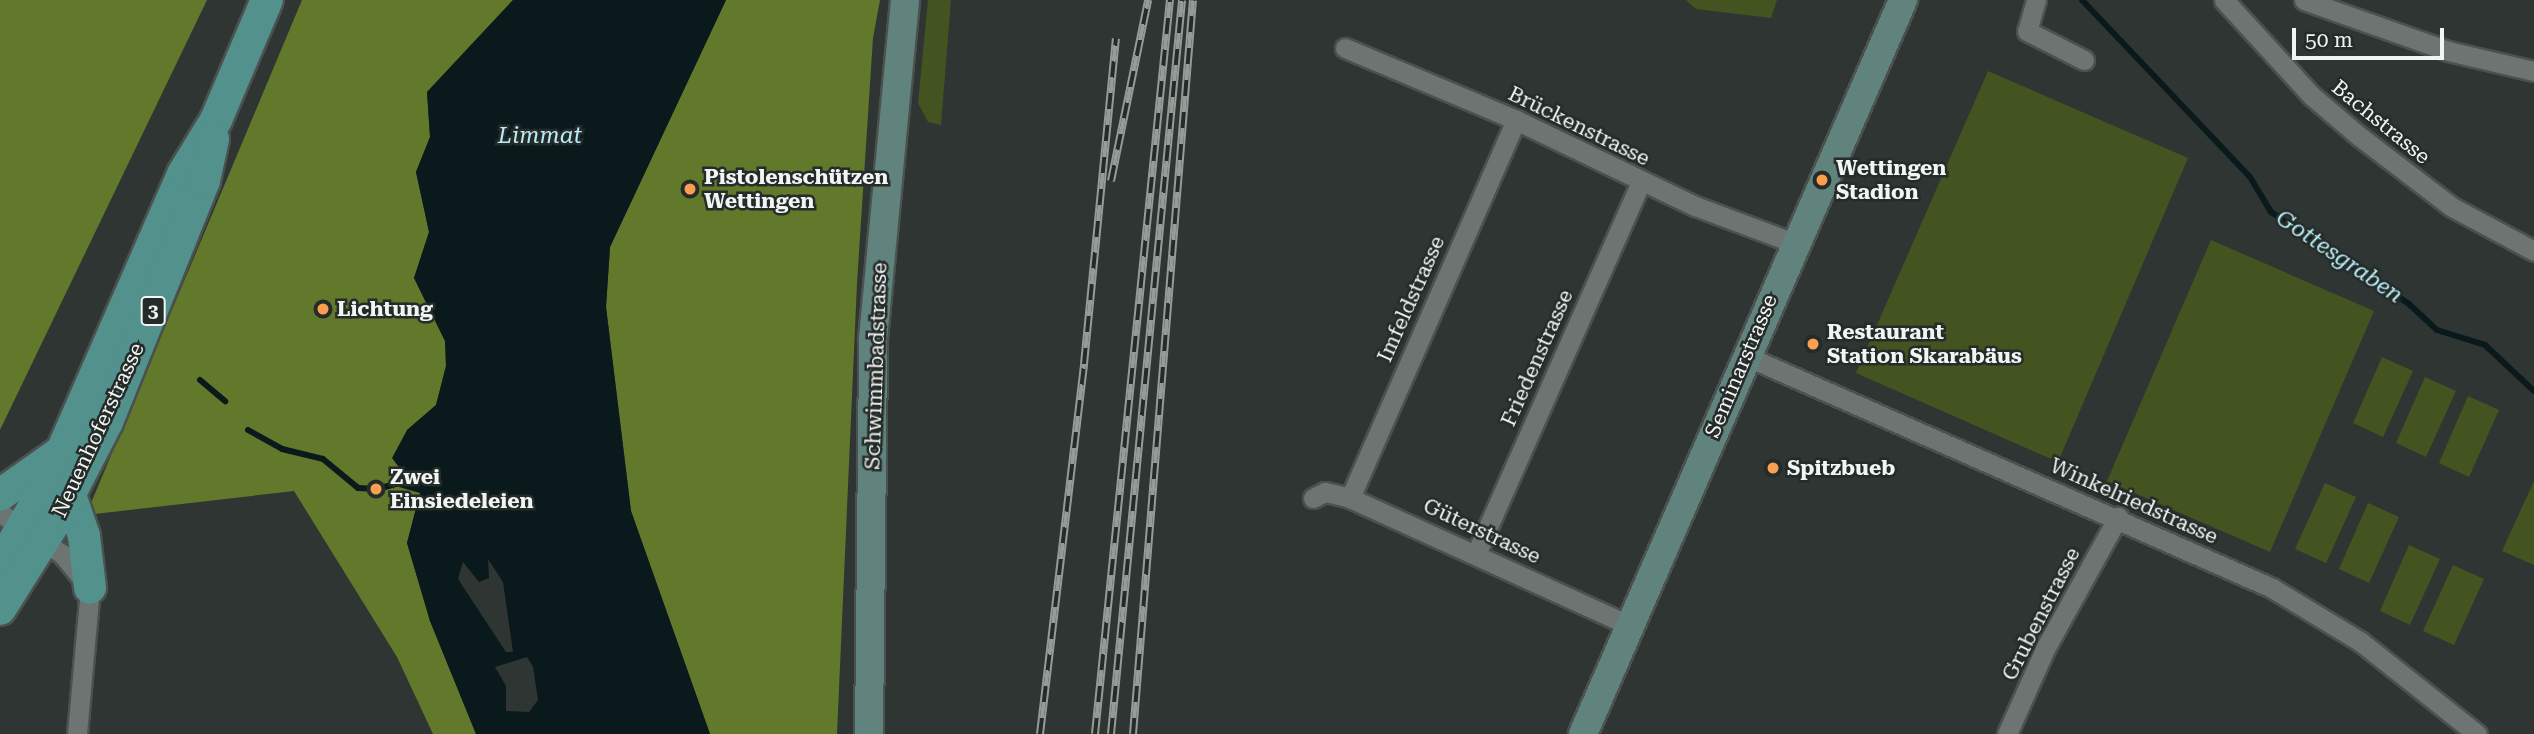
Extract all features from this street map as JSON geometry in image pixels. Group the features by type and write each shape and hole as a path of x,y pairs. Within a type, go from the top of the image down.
{"main road":[{"name":"Neuenhoferstrasse","path":"23,527 64,448 183,174 216,120 267,0"},
{"name":"Neuenhoferstrasse","path":"23,527 70,495 117,399 204,181 216,120"},
{"path":"0,495 64,448"},
{"path":"70,495 84,536 90,588"},
{"name":"3","path":"0,565 23,527"},
{"name":"3","path":"0,609 23,527"}],"street":[{"name":"Schwimmbadstrasse","path":"869,734 873,339 905,0"},
{"name":"Seminarstrasse","path":"1583,734 1794,243 1903,0"},
{"path":"2036,0 2027,31 2084,60"},
{"name":"Bachstrasse","path":"2224,0 2312,96 2359,136 2452,207 2534,251"},
{"path":"2304,0 2448,51 2534,71"},
{"name":"Brückenstrasse","path":"1345,48 1516,120 1641,181 1794,243"},
{"name":"Imfeldstrasse","path":"1350,498 1516,120"},
{"name":"Friedenstrasse","path":"1476,554 1641,181"},
{"name":"Winkelriedstrasse","path":"1746,355 2118,517 2272,588 2329,620 2477,734"},
{"name":"Güterstrasse","path":"1313,498 1325,492 1350,498 1629,625"},
{"name":"Grubenstrasse","path":"2007,734 2046,647 2118,517"},
{"path":"23,527 90,588 77,734"}],"green space":[{"path":"0,0 207,0 0,430"},
{"path":"302,0 513,0 427,92 430,137 416,172 429,232 414,278 445,341 446,366 436,405 407,430 420,493 407,543 430,621 476,734 433,734 397,657 294,491 86,515"},
{"path":"726,0 880,0 873,38 857,283 837,734 710,734 631,511 606,307 610,247"},
{"path":"928,0 951,0 941,125 928,122 918,103"},
{"path":"1686,0 1777,0 1771,18 1696,9"},
{"path":"1988,71 2188,158 2058,462 1856,373"},
{"path":"2211,240 2374,311 2270,552 2107,481"},
{"path":"2382,357 2413,371 2383,437 2353,423"},
{"path":"2425,377 2456,391 2426,457 2396,443"},
{"path":"2468,396 2499,410 2469,477 2439,463"},
{"path":"2534,481 2534,565 2502,551"},
{"path":"2325,483 2356,497 2326,563 2295,549"},
{"path":"2368,503 2399,517 2369,583 2339,569"},
{"path":"2409,545 2440,559 2410,625 2380,611"},
{"path":"2453,565 2484,579 2454,645 2423,631"}],"water":[{"name":"Limmat","path":"513,0 726,0 610,247 606,307 631,511 710,734 476,734 430,621 407,543 420,493 399,487 404,474 392,458 407,430 436,405 446,366 445,341 414,278 429,232 416,172 430,137 427,92","holes":["488,559 503,582 513,652 506,652 458,579 463,562 479,582 489,578","527,657 533,667 538,700 529,712 506,711 506,686 495,667"]}],"waterway":[{"name":"Gottesgraben","path":"2082,0 2250,177 2271,212 2409,304 2437,330 2485,345 2534,391"},
{"path":"200,380 225,401"},
{"path":"248,430 282,449 323,459 358,488 377,489 406,481"}],"railway":[{"path":"1111,181 1148,0"},
{"path":"1095,734 1170,0"},
{"path":"1111,734 1182,0"},
{"path":"1133,734 1193,0"},
{"path":"1040,734 1084,364 1116,39"}],"place":[{"name":"Wettingen Stadion","path":"1822,180"},
{"name":"Pistolenschützen Wettingen","path":"690,189"},
{"name":"Lichtung","path":"323,309"},
{"name":"Restaurant Station Skarabäus","path":"1813,344"},
{"name":"Spitzbueb","path":"1773,468"},
{"name":"Zwei Einsiedeleien","path":"376,489"}]}
